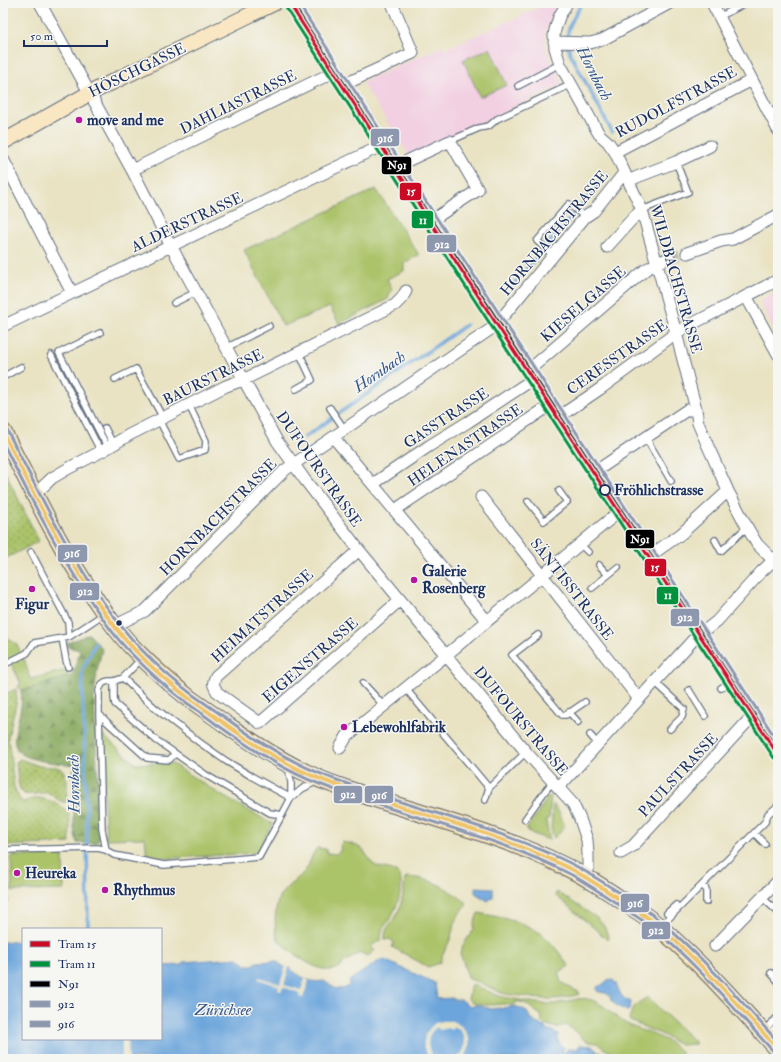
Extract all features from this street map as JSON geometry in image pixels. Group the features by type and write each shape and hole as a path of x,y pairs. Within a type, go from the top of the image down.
{"main road":[{"name":"HÖSCHGASSE","path":"3,142 90,93 274,3"},
{"path":"3,432 34,495 72,565 109,619 135,650 191,700 252,742 288,764 321,780 526,848 566,866 606,889 644,915 663,920 700,964 769,1031 778,1049"}],"street":[{"name":"DUFOURSTRASSE","path":"40,3 132,170 171,246 277,441 358,550 526,752 573,804 584,828 588,854 588,867 585,877"},
{"path":"292,3 778,751"},
{"path":"345,84 413,53 392,3"},
{"name":"WILDBACHSTRASSE","path":"567,3 555,30 563,42 556,55 599,134 608,142 615,152 642,210 696,409 698,423 728,491 746,527 757,544 777,560"},
{"path":"563,42 590,43 602,40 670,3"},
{"path":"712,3 778,130"},
{"name":"DAHLIASTRASSE","path":"132,170 336,70"},
{"name":"RUDOLFSTRASSE","path":"615,152 752,80"},
{"path":"398,166 450,140 478,190 432,220"},
{"name":"ALDERSTRASSE","path":"3,326 383,145"},
{"path":"627,177 637,177 676,162 710,146"},
{"path":"3,159 72,293"},
{"name":"HORNBACHSTRASSE","path":"109,619 145,611 278,477 294,464 491,329 583,215 594,211 627,177"},
{"path":"607,247 642,210"},
{"path":"687,253 721,241 733,240 778,215"},
{"name":"KIESELGASSE","path":"532,374 644,270 669,258"},
{"name":"CERESSTRASSE","path":"560,416 607,384 676,333 778,280"},
{"name":"BAURSTRASSE","path":"34,495 52,478 129,435 226,386 243,380 395,305 402,298 406,290"},
{"path":"746,296 778,354"},
{"name":"GASSTRASSE","path":"373,484 429,446 468,422 532,374"},
{"name":"HELENASTRASSE","path":"395,510 552,404"},
{"path":"596,471 687,410 696,409"},
{"path":"334,438 487,621"},
{"path":"651,555 681,534 728,491"},
{"name":"SÄNTISSTRASSE","path":"481,497 639,699"},
{"path":"340,748 347,736 406,689 541,575 584,548 621,510"},
{"name":"HEIMATSTRASSE","path":"236,707 218,693 213,686 213,681 216,676 358,550"},
{"path":"555,785 598,744 694,640 717,621 761,572 777,560"},
{"name":"EIGENSTRASSE","path":"236,707 260,723 400,600"},
{"name":"PAULSTRASSE","path":"621,853 633,846 747,722 756,716"},
{"path":"715,946 778,882"}],"lane":[{"path":"719,17 746,3"},
{"path":"518,86 560,64"},
{"path":"450,140 479,128 489,126 497,119 572,84"},
{"path":"642,210 688,192 676,162"},
{"path":"551,253 537,241 569,204 583,215"},
{"path":"174,303 196,292"},
{"path":"226,348 270,326"},
{"path":"100,333 59,353 107,448"},
{"path":"296,389 312,380 299,352"},
{"path":"51,355 107,448"},
{"path":"3,376 21,367"},
{"path":"115,379 136,369 179,459 205,450 206,441 189,405"},
{"path":"331,410 345,430"},
{"path":"105,428 107,448"},
{"path":"646,438 671,481"},
{"path":"528,501 544,521 567,502 559,491"},
{"path":"715,540 720,551 746,527"},
{"path":"31,552 68,622 69,637"},
{"path":"599,565 608,575"},
{"path":"592,588 618,567"},
{"path":"5,664 27,653 34,643 69,637 109,619"},
{"path":"538,635 512,655 562,715 566,715 585,702"},
{"path":"62,638 68,667"},
{"path":"106,850 102,830 99,690 105,682 123,678 143,657"},
{"path":"123,678 155,708 198,742 290,798"},
{"path":"114,681 115,704 156,740 206,776 270,813 282,815"},
{"path":"721,688 733,681"},
{"path":"655,682 684,709 682,717 670,729"},
{"path":"363,683 384,706"},
{"path":"406,689 490,788"},
{"path":"689,690 699,701 705,716"},
{"path":"569,712 578,722"},
{"path":"99,714 147,758 169,760 175,754"},
{"path":"590,735 598,744"},
{"path":"485,800 490,788 526,752"},
{"path":"3,850 98,848 114,854 164,865 259,857 290,798 291,782 288,764"},
{"path":"290,798 302,789 321,780"},
{"path":"525,819 546,790 555,785"},
{"path":"663,920 702,885 765,822 768,814 778,806"},
{"path":"754,833 766,844"},
{"path":"702,885 706,889 706,902"},
{"path":"767,902 778,912"},
{"path":"663,920 676,905"},
{"path":"771,973 778,981"},
{"path":"769,1031 778,1017"}],"shaded area":[{"path":"550,3 557,3 557,5 547,27 545,45 563,84 410,157 364,86 364,81 443,46 445,49"},
{"path":"778,290 778,337 760,303 762,299"}],"green space":[{"path":"490,48 507,85 480,97 463,60"},
{"path":"376,189 419,255 404,263 404,271 387,279 392,289 388,299 339,324 330,307 283,326 244,250"},
{"path":"3,468 39,541 3,560"},
{"path":"3,634 17,645 22,654 8,660 3,650"},
{"path":"89,634 102,649 97,671 94,698 100,835 97,843 77,843 74,829 73,775 75,765 43,761 27,757 17,749 15,738 21,705 21,691 73,675 73,670 75,669 80,650 67,647 67,643"},
{"path":"24,658 30,679 67,670 67,677 21,691 18,686 21,684 11,663"},
{"path":"16,689 17,700 8,737 14,787 22,802 35,798 41,798 56,803 67,812 70,818 70,843 3,846 3,695"},
{"path":"101,734 136,764 171,763 226,798 273,824 256,853 158,859 147,858 145,838 106,839"},
{"path":"20,759 39,766 57,767 63,770 67,780 66,802 59,800 48,793 30,795 24,794 20,789 18,782 16,762"},
{"path":"549,796 551,797 547,827 549,840 526,830"},
{"path":"553,804 561,816 564,826 554,838 551,829"},
{"path":"342,842 352,844 361,849 376,866 396,872 401,881 401,886 395,909 382,930 381,941 371,946 372,949 375,950 368,956 360,953 343,963 341,967 328,970 306,962 287,948 278,939 276,935 275,923 276,910 281,894 305,871 316,849 326,849 327,853 337,854 341,849 340,847"},
{"path":"3,854 7,854 8,903 3,903"},
{"path":"63,855 64,890 12,891 11,856"},
{"path":"405,878 424,879 439,885 467,903 459,914 440,963 428,967 392,947 394,943 393,941 389,939 385,940 386,930 399,909 403,897"},
{"path":"557,892 597,918 604,926 609,938 608,940 555,895"},
{"path":"478,913 518,922 544,936 569,966 558,973 561,982 578,991 580,994 564,998 550,999 510,995 499,992 468,978 460,953 463,945 474,929 474,924"},
{"path":"471,984 499,996 535,1003 556,1004 582,999 592,1000 625,1023 663,1039 677,1047 682,1053 674,1059 619,1059 616,1055 597,1043 584,1040 579,1034 568,1026 564,1025 556,1028 542,1023 540,1014 526,1004 515,1002 515,1005 484,1005 471,1002 468,999"},
{"path":"647,997 696,1043 680,1045 663,1035 630,1021 629,1019 634,1007"}],"water":[{"path":"475,887 493,888 493,897 488,901 475,893"},
{"name":"Zürichsee","path":"3,942 22,942 22,1040 162,1040 162,966 183,965 183,962 238,958 246,965 253,965 257,962 276,961 284,967 290,968 304,978 311,981 324,981 336,989 346,988 350,984 349,981 382,959 435,983 437,999 453,998 453,1000 461,1000 470,1006 476,1005 491,1009 519,1007 526,1011 530,1018 536,1023 545,1027 547,1030 559,1034 557,1039 561,1046 564,1047 562,1052 565,1053 567,1049 577,1049 580,1045 592,1046 598,1052 612,1056 614,1059 3,1059"},
{"path":"609,979 614,981 621,995 631,1002 630,1009 628,1011 615,1004 608,994 597,991 597,987"}],"pier":[{"path":"286,966 289,967 284,985 301,990 305,979 309,980 303,998 299,997 300,993 283,987 281,991 278,990 279,986 258,979 259,977 280,984"},
{"path":"452,1021 462,1027 466,1032 469,1039 469,1046 463,1059 455,1059 461,1055 465,1043 461,1031 454,1026 452,1030 447,1028 440,1030 437,1027 432,1031 429,1036 429,1049 432,1055 438,1059 431,1059 427,1054 424,1048 426,1034 435,1023"},
{"path":"122,1040 128,1040 129,1059 122,1059"}],"waterway":[{"name":"Hornbach","path":"582,3 569,28 567,40 568,47 612,132"},
{"name":"Hornbach","path":"512,286 607,175"},
{"name":"Hornbach","path":"305,437 466,325"},
{"name":"Hornbach","path":"88,928 87,826 82,671 96,642"}],"tunnel":[{"path":"669,258 687,253"}],"tram line":[{"name":"15","path":"289,3 778,755"},
{"name":"11","path":"285,6 464,284 774,758"}],"transit line":[{"name":"N91","path":"292,3 778,751"},
{"name":"916","path":"298,3 778,742"},
{"name":"912","path":"288,6 774,754"},
{"name":"916","path":"7,430 58,529 98,595 133,641 165,673 235,725 297,763 355,787 513,839 544,851 589,873 657,918 721,979 778,1042"},
{"name":"912","path":"3,443 53,540 101,616 115,636 126,648 155,677 179,697 254,750 294,773 353,796 511,848 579,879 644,921 670,942 716,988 774,1052"}],"place":[{"name":"move and me","path":"79,120"},
{"name":"Fröhlichstrasse","path":"605,490"},
{"name":"Galerie Rosenberg","path":"414,580"},
{"name":"Figur","path":"32,589"},
{"name":"Lebewohlfabrik","path":"344,727"},
{"name":"Heureka","path":"17,873"},
{"name":"Rhythmus","path":"105,890"}]}
